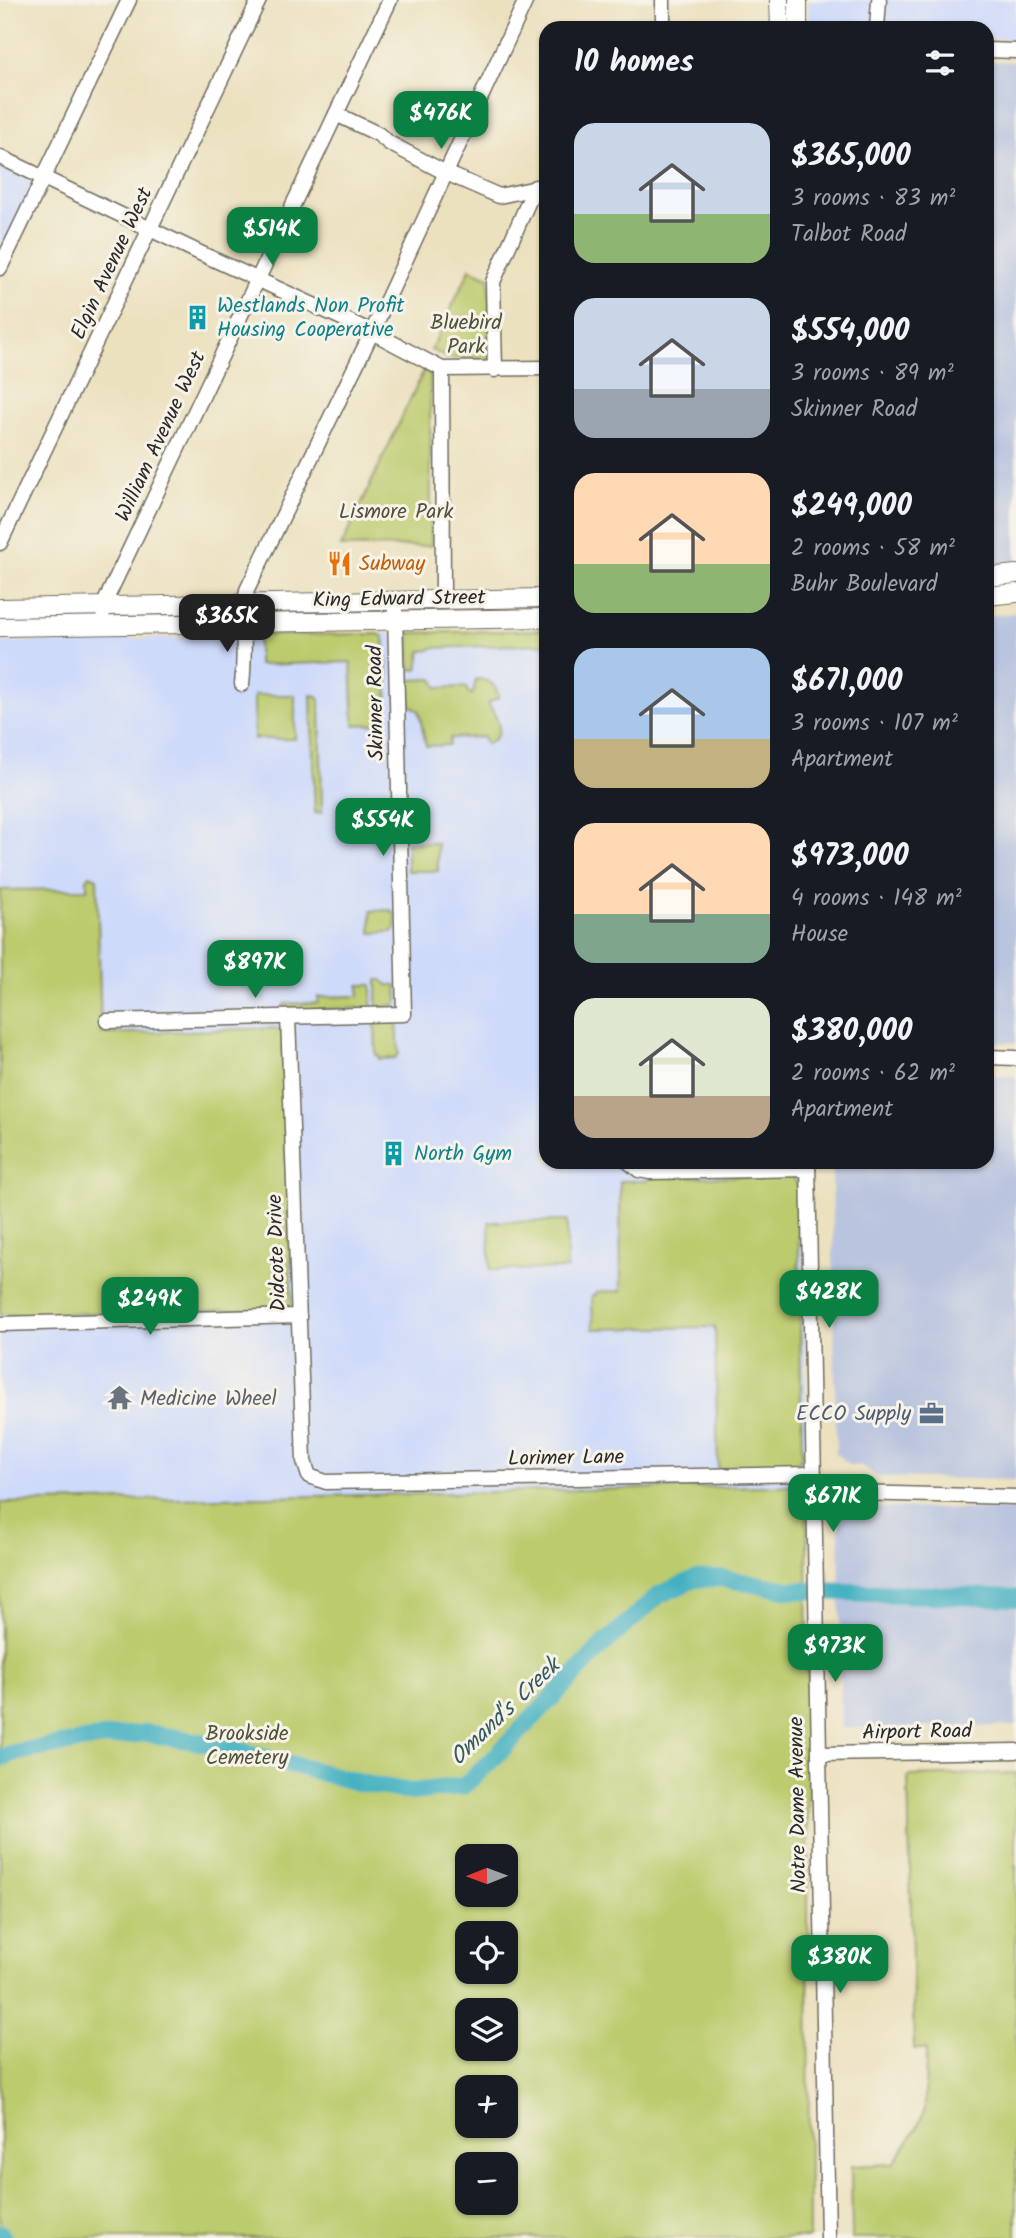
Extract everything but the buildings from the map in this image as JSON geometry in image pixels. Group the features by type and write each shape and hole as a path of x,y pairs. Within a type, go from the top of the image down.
{"main road":[{"path":"779,0 780,21"},
{"path":"798,0 798,21"},
{"path":"994,576 1016,574"},
{"path":"994,595 1016,593"},
{"name":"King Edward Street","path":"0,608 539,598"},
{"name":"King Edward Street","path":"0,627 539,618"}],"street":[{"path":"0,268 129,0"},
{"name":"Elgin Avenue West","path":"0,543 259,0"},
{"name":"William Avenue West","path":"103,626 103,606 390,0"},
{"path":"242,684 245,662 244,602 247,590 372,332 526,0"},
{"path":"663,0 663,21"},
{"path":"878,21 879,0"},
{"path":"994,50 1016,51"},
{"path":"336,114 378,134 389,143 444,172 499,196 513,195 539,187"},
{"path":"0,157 372,332 442,369 539,368"},
{"path":"495,370 493,282 539,190"},
{"path":"442,369 443,600"},
{"name":"Skinner Road","path":"288,1017 404,1014 395,602"},
{"path":"107,1021 288,1017"},
{"name":"Didcote Drive","path":"288,1017 304,1461 309,1476 319,1481"},
{"path":"994,1057 1016,1058"},
{"name":"Notre Dame Avenue","path":"808,1169 828,2238"},
{"path":"0,1324 299,1317"},
{"name":"Lorimer Lane","path":"319,1481 814,1474"},
{"path":"814,1492 1016,1497"},
{"name":"Airport Road","path":"819,1754 1016,1751"}],"shaded area":[{"path":"808,0 1016,0 1016,39 994,38 994,21 809,21"},
{"path":"994,61 1016,62 1016,561 994,563"},
{"path":"0,166 35,182 0,258"},
{"path":"1016,613 1016,1043 994,1042 994,615"},
{"path":"539,629 539,1169 802,1169 807,1485 0,1503 0,642"},
{"path":"994,1076 1016,1076 1016,1480 877,1477 862,1466 849,1465 836,1453 832,1169 994,1169"},
{"path":"839,1507 1016,1510 1016,1726 841,1728"}],"green space":[{"name":"Bluebird Park","path":"470,269 489,277 491,359 449,358 431,350"},
{"name":"Lismore Park","path":"424,370 430,374 431,546 341,547"},
{"path":"539,630 539,644 431,648 421,651 418,670 410,669 409,633"},
{"path":"379,634 384,637 388,694 383,715 377,724 354,725 351,662 258,665 258,635"},
{"path":"433,679 438,688 466,687 468,693 473,694 476,679 488,681 494,686 499,697 488,703 499,726 497,736 486,744 483,737 450,738 449,745 426,746 419,711 410,705 410,680"},
{"path":"254,695 295,695 295,739 254,739"},
{"path":"311,695 320,700 322,812 315,813"},
{"path":"407,843 437,843 438,871 407,871"},
{"path":"90,875 97,878 101,1034 275,1028 282,1032 292,1306 288,1309 0,1315 0,890 87,889"},
{"path":"390,910 396,915 395,930 371,933 371,911"},
{"path":"377,980 388,985 397,985 398,1000 395,1005 377,1008"},
{"path":"359,985 372,985 372,1008 284,1010 284,1004 318,1003 318,997 359,996"},
{"path":"375,1021 397,1023 399,1054 395,1058 379,1059 379,1055 376,1055"},
{"path":"792,1176 798,1185 802,1454 798,1464 789,1468 718,1470 715,1327 593,1329 592,1295 596,1295 596,1292 621,1291 620,1181 647,1181 648,1177"},
{"path":"567,1221 567,1269 490,1270 489,1222"},
{"name":"Brookside Cemetery","path":"807,1485 809,2238 0,2238 0,1503"},
{"path":"1016,1773 1016,2238 852,2238 851,2166 893,2164 917,2128 925,2109 926,2049 914,2049 908,1776"}],"waterway":[{"name":"Omand's Creek","path":"0,1759 12,1753 146,1733 218,1745 361,1783 412,1792 464,1786 603,1645 659,1595 695,1579 720,1578 789,1590 1016,1598"},
{"name":"Omand's Creek","path":"0,2233 3,2238"}],"place":[{"name":"Westlands Non Profit Housing Cooperative","path":"197,317"},
{"name":"Subway","path":"339,563"},
{"name":"North Gym","path":"394,1153"},
{"name":"Medicine Wheel","path":"120,1398"},
{"name":"ECCO Supply","path":"931,1413"}]}
